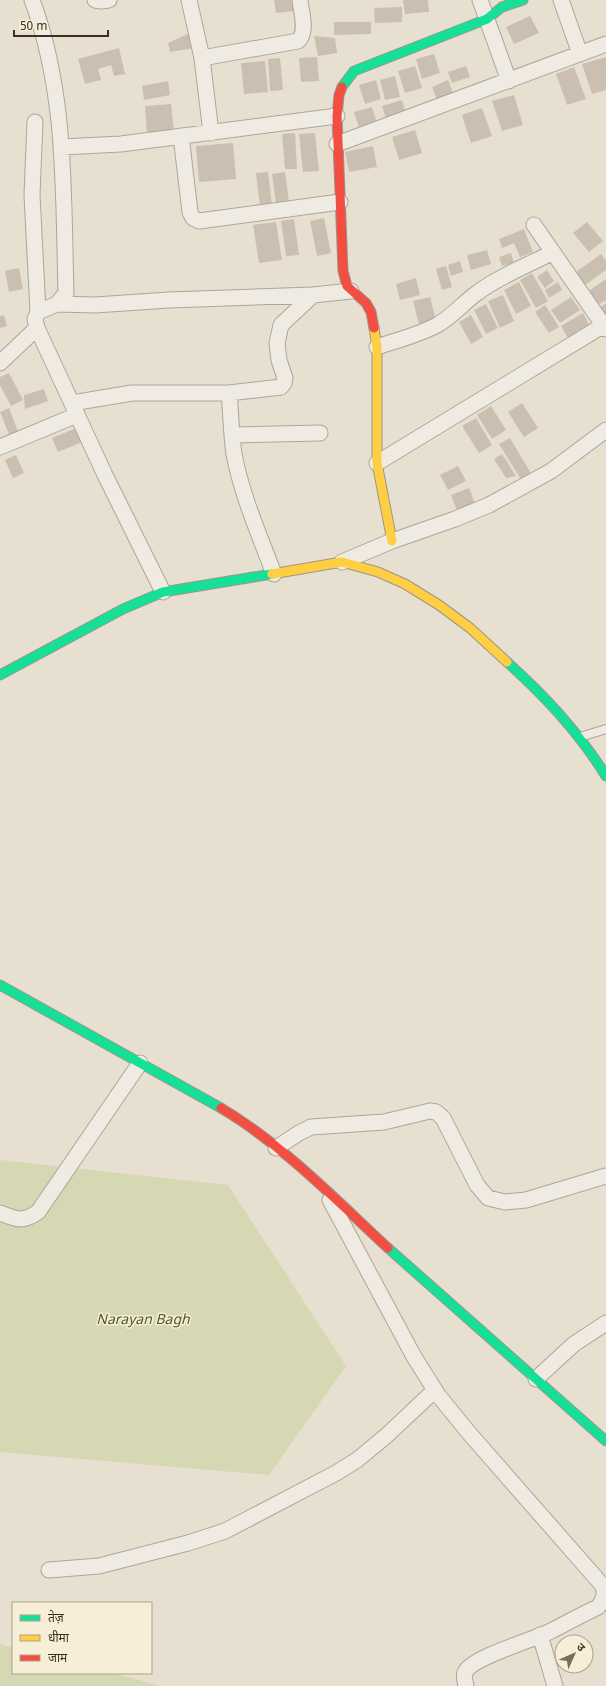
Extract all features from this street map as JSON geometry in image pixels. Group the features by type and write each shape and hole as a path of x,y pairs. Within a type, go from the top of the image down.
{"street":[{"path":"32,0 42,27 55,84 61,147 66,293 57,304"},
{"path":"95,0 101,2 109,0"},
{"path":"189,0 202,58 211,133"},
{"path":"202,58 298,41 304,30 300,0"},
{"path":"480,0 509,81"},
{"path":"392,541 377,463 377,347 371,312 366,303 359,296 351,292 347,286 343,271 337,144 339,95 343,85 354,71 487,20 502,7 523,0"},
{"path":"561,0 580,54"},
{"path":"337,144 606,44"},
{"path":"61,147 121,144 211,133 289,121 337,116"},
{"path":"35,122 32,195 38,312 35,319 37,328 163,592"},
{"path":"181,136 190,212 193,218 199,221 340,202"},
{"path":"377,463 605,327 534,224"},
{"path":"377,347 421,333 436,326 449,318 477,293 488,286 553,252"},
{"path":"38,312 57,304 95,305 169,300 313,295 351,292"},
{"path":"0,447 75,409 107,396 132,393 229,393 276,389 281,387 285,378 279,360 277,344 281,325 313,295"},
{"path":"0,363 37,328"},
{"path":"229,393 232,436 237,468 247,504 274,574"},
{"path":"0,675 123,609 163,592 342,562 392,541 455,519 523,487 551,471 606,430"},
{"path":"232,436 320,433"},
{"path":"342,562 378,572 405,584 440,605 470,628 512,666 556,711 591,752 606,776"},
{"path":"0,984 230,1114 276,1148 324,1189 414,1273 606,1441"},
{"path":"0,1213 16,1219 24,1220 38,1212 140,1063"},
{"path":"276,1148 298,1133 311,1127 338,1124 375,1123 430,1111 436,1112 443,1118 477,1185 488,1198 505,1202 526,1200 606,1176"},
{"path":"324,1189 371,1279 413,1355 435,1390 474,1438 603,1586 605,1594 603,1602 598,1607 540,1636 486,1657 474,1664 466,1671 464,1679 466,1686"},
{"path":"536,1379 574,1344 606,1323"},
{"path":"49,1570 99,1566 188,1543 225,1531 336,1473 357,1460 386,1436 435,1390"},
{"path":"540,1636 555,1686"}],"lane":[{"path":"579,738 606,729"}],"green space":[{"name":"Narayan Bagh","path":"0,1160 228,1185 346,1366 269,1475 0,1452"},
{"path":"0,1644 12,1648 12,1674 116,1674 161,1686 0,1686"}],"building":[{"path":"274,0 295,0 296,11 276,13"},
{"path":"403,0 428,0 429,12 405,14"},
{"path":"402,7 402,22 375,23 374,8"},
{"path":"530,16 539,33 514,44 506,27"},
{"path":"334,22 371,22 371,34 334,35"},
{"path":"192,32 195,48 170,52 168,43"},
{"path":"314,36 335,38 337,53 318,56"},
{"path":"119,48 125,74 114,76 111,65 98,69 101,80 85,84 78,59"},
{"path":"434,54 440,73 422,79 416,59"},
{"path":"317,57 319,81 301,82 299,58"},
{"path":"606,57 606,90 592,94 582,64"},
{"path":"280,58 283,90 270,91 268,59"},
{"path":"265,61 268,92 244,94 241,63"},
{"path":"415,66 422,88 405,93 398,71"},
{"path":"466,66 470,77 452,83 448,72"},
{"path":"574,67 586,99 567,105 556,74"},
{"path":"395,76 400,97 385,100 380,80"},
{"path":"376,80 381,99 365,104 359,85"},
{"path":"448,80 453,93 437,100 432,87"},
{"path":"168,81 170,95 144,100 142,86"},
{"path":"514,95 523,125 502,131 492,101"},
{"path":"402,100 406,113 386,119 382,106"},
{"path":"171,104 174,131 147,133 145,106"},
{"path":"372,107 378,126 360,131 354,112"},
{"path":"482,108 492,136 471,143 462,115"},
{"path":"415,130 422,153 399,160 392,137"},
{"path":"295,133 297,169 285,169 282,134"},
{"path":"315,133 319,171 303,172 299,134"},
{"path":"233,143 236,179 199,182 196,146"},
{"path":"373,146 377,167 349,172 345,152"},
{"path":"268,172 272,205 260,207 256,173"},
{"path":"285,172 289,202 276,204 272,174"},
{"path":"324,218 331,253 317,256 310,221"},
{"path":"294,219 299,255 286,256 281,221"},
{"path":"276,222 282,260 259,263 253,225"},
{"path":"587,222 603,241 589,252 573,233"},
{"path":"524,229 533,252 520,257 514,243 502,248 499,239"},
{"path":"487,250 491,264 471,270 467,255"},
{"path":"511,253 514,263 502,266 499,257"},
{"path":"601,254 606,261 606,270 585,285 576,272"},
{"path":"460,261 463,272 451,276 448,265"},
{"path":"446,266 452,287 442,290 436,269"},
{"path":"19,268 23,289 9,292 5,271"},
{"path":"547,270 554,281 545,288 537,277"},
{"path":"532,273 548,301 536,308 520,280"},
{"path":"416,278 420,295 400,300 396,284"},
{"path":"606,279 606,300 596,306 587,292"},
{"path":"519,282 531,306 516,314 504,290"},
{"path":"558,282 562,290 549,298 545,290"},
{"path":"503,295 514,321 500,328 488,301"},
{"path":"430,297 436,320 419,324 413,301"},
{"path":"571,297 580,310 560,323 551,310"},
{"path":"606,303 606,320 598,309"},
{"path":"486,304 498,328 486,334 474,310"},
{"path":"545,305 559,327 549,333 535,312"},
{"path":"583,313 591,328 569,340 561,326"},
{"path":"4,315 7,326 0,328 0,316"},
{"path":"471,315 483,337 471,344 459,322"},
{"path":"9,373 23,400 11,406 0,385 0,377"},
{"path":"44,389 48,401 25,409 24,395"},
{"path":"522,403 538,428 524,437 508,412"},
{"path":"491,406 506,430 492,439 477,415"},
{"path":"9,408 19,434 10,437 0,412"},
{"path":"476,418 492,445 479,453 462,426"},
{"path":"79,427 85,441 58,452 52,438"},
{"path":"510,438 532,475 522,481 499,444"},
{"path":"502,454 516,476 506,478 494,459"},
{"path":"16,455 24,473 13,478 5,460"},
{"path":"458,466 466,481 448,490 440,475"},
{"path":"469,488 476,506 458,513 451,495"}],"traffic: fast":[{"path":"342,87 354,71 487,19 502,7 523,0"},
{"path":"0,675 123,609 163,592 272,574"},
{"path":"507,662 548,701 585,745 606,776"},
{"path":"0,985 221,1108"},
{"path":"388,1248 606,1441"}],"traffic: slow":[{"path":"374,328 377,347 377,463 392,541"},
{"path":"272,574 342,562 378,572 405,584 439,605 470,628 507,662"}],"traffic: jam":[{"path":"342,87 339,95 337,116 343,271 347,286 366,303 371,312 374,328"},
{"path":"221,1108 244,1123 287,1156 388,1248"}]}
